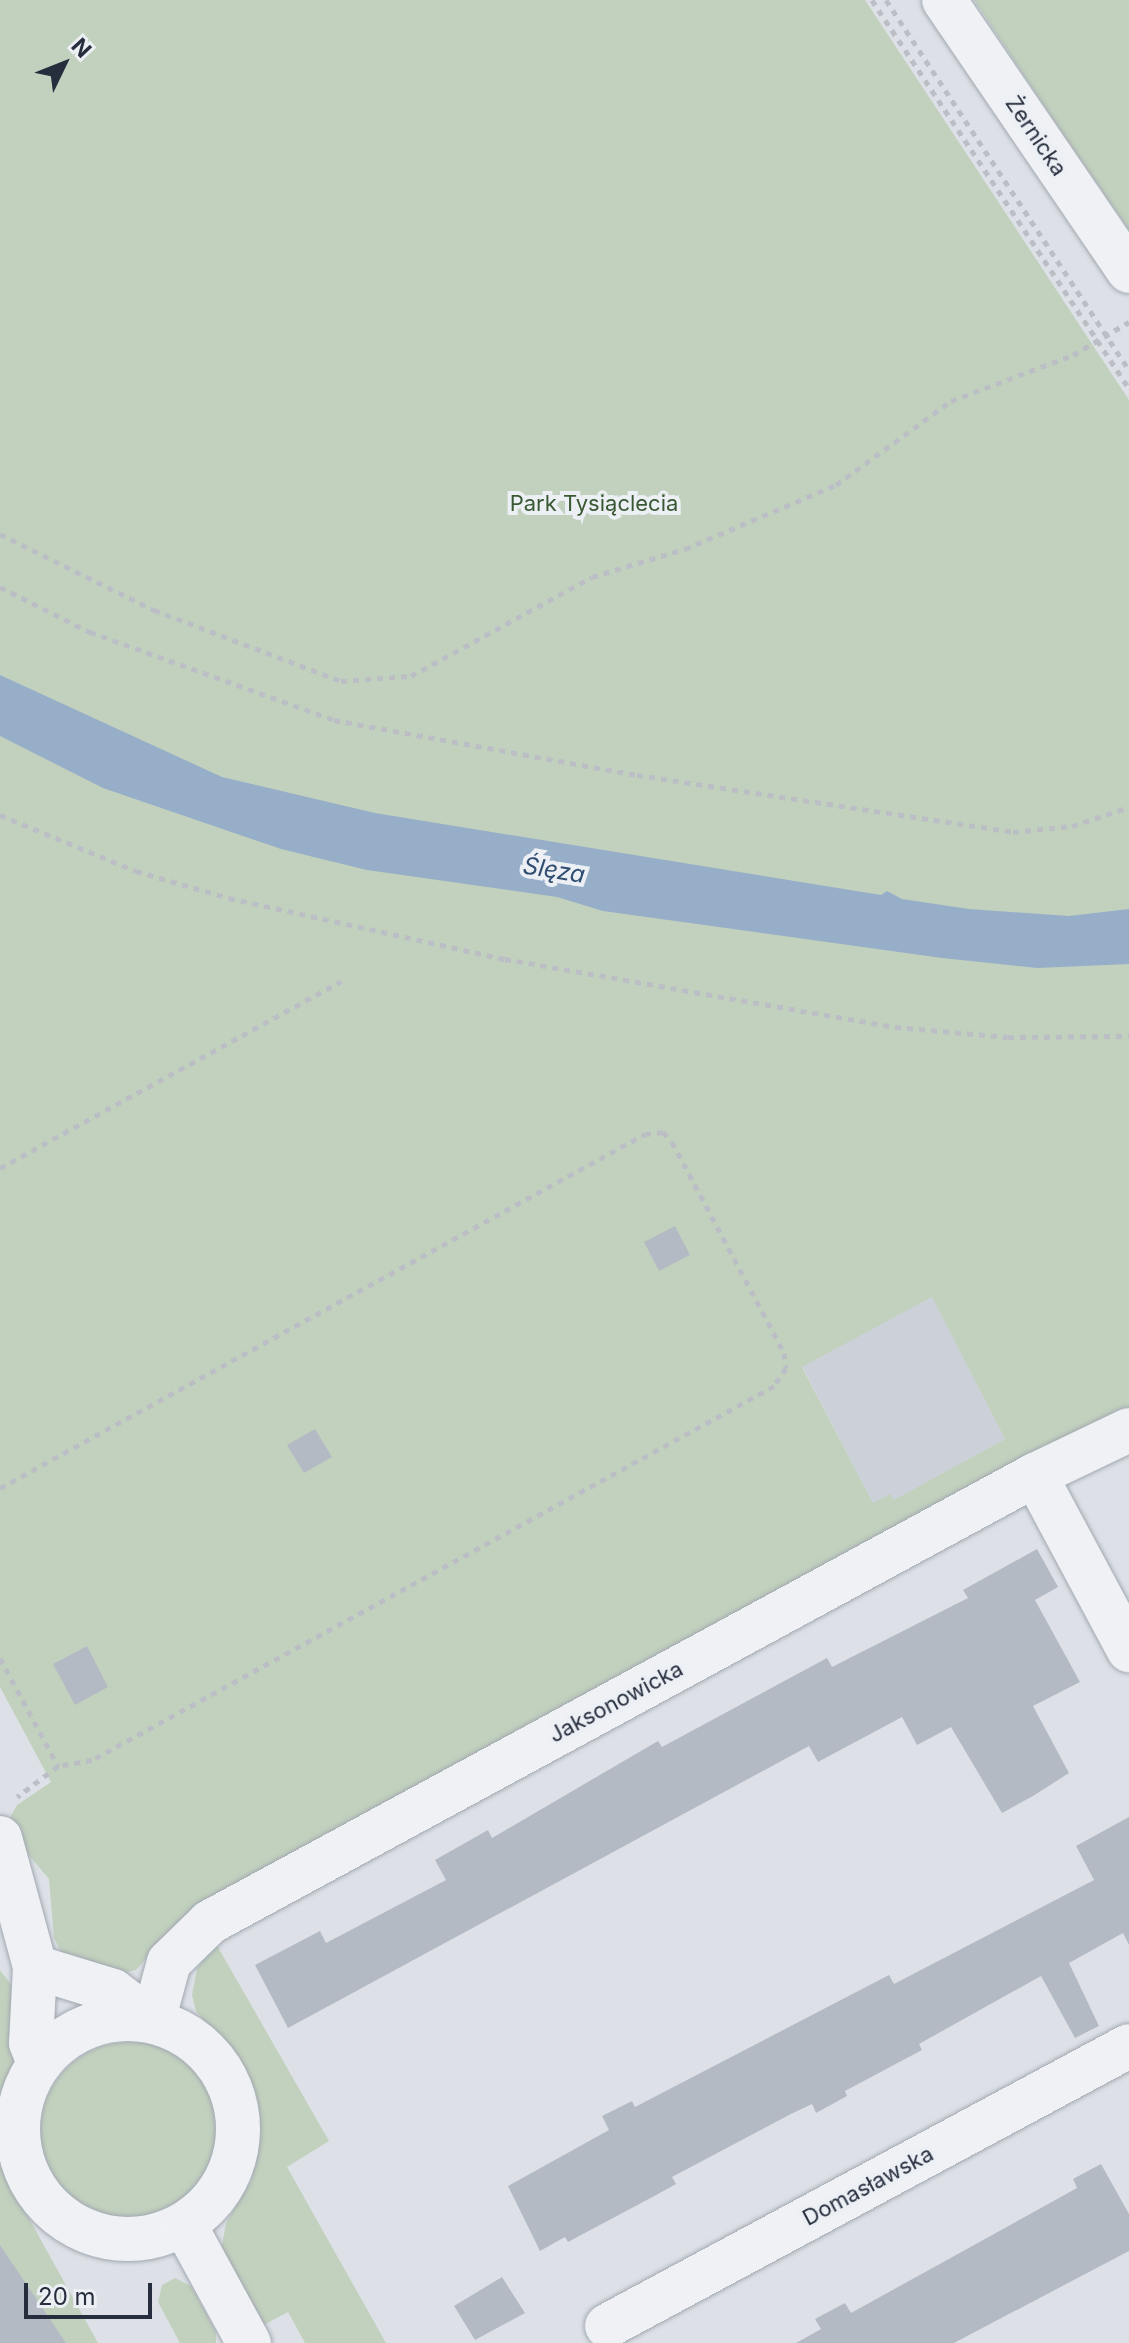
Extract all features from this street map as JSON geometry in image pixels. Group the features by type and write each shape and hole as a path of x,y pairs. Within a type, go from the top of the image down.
{"street":[{"name":"Żernicka","path":"944,0 1129,271"},
{"name":"Jaksonowicka","path":"153,2021 169,1962 210,1922 1035,1475 1129,1430"},
{"path":"1035,1475 1129,1650"},
{"path":"6,1819 35,1967 31,2043 39,2063"},
{"path":"35,1967 113,1991 153,2021 187,2036 215,2061 233,2094 236,2119 231,2168 212,2200 184,2224 152,2237 118,2239 86,2231 67,2219 35,2188 9,2117 39,2063 62,2040 90,2025 121,2019 153,2021"},
{"name":"Domasławska","path":"607,2326 1129,2046"},
{"path":"184,2224 249,2343"}],"path":[{"path":"872,0 1129,388"},
{"path":"886,0 1105,338 1129,370"},
{"path":"0,534 154,610 341,681 411,676 592,577 685,549 790,508 836,485 951,401 1097,342 1129,322"},
{"path":"0,587 104,638 334,720 637,775 1013,832 1072,826 1129,807"},
{"path":"0,815 122,866 229,898 319,922 505,959 895,1027 1008,1037 1129,1036"},
{"path":"0,1168 341,981"},
{"path":"0,1488 645,1134 663,1132 672,1142 784,1353 786,1368 774,1386 92,1760 58,1766 6,1819"},
{"path":"0,1658 58,1766"}],"shaded area":[{"path":"932,1296 1005,1439 894,1501 873,1503 802,1366"}],"green space":[{"name":"Park Tysiąclecia","path":"0,0 865,0 1129,400 1129,1411 183,1917 136,1970 112,1976 62,1954 54,1938 49,1879 15,1839 11,1816 17,1805 51,1782 0,1687","holes":["932,1297 1005,1439 894,1500 890,1494 873,1503 802,1367"]},
{"path":"974,0 1129,0 1129,230 1053,119"},
{"path":"215,1942 329,2141 287,2167 386,2343 305,2343 288,2312 260,2327 221,2251 226,2223 251,2181 261,2132 246,2070 196,2011 192,1995 197,1969"},
{"path":"0,1970 19,1995 16,2064 0,2112"},
{"path":"130,2042 148,2043 165,2049 194,2068 213,2097 219,2114 219,2150 213,2167 194,2196 165,2215 148,2221 130,2222 112,2221 95,2215 66,2196 47,2167 41,2150 40,2132 41,2114 47,2097 66,2068 95,2049 112,2043"},
{"path":"0,2148 21,2204 98,2343 0,2343"},
{"path":"175,2278 191,2286 216,2332 216,2343 180,2343 158,2302 162,2285"}],"water":[{"name":"Ślęza","path":"0,675 222,777 375,813 881,895 887,891 902,899 969,909 1069,916 1129,909 1129,964 1037,968 942,958 603,911 557,897 367,870 281,849 103,788 0,736"}],"building":[{"path":"675,1226 690,1255 659,1271 644,1242"},
{"path":"315,1429 332,1457 304,1473 287,1445"},
{"path":"1037,1549 1058,1587 1035,1600 1080,1682 1033,1706 1069,1773 1002,1813 951,1727 917,1745 902,1717 818,1762 809,1746 288,2028 255,1965 320,1931 326,1943 446,1880 435,1860 488,1830 492,1838 658,1741 662,1747 827,1658 832,1667 968,1598 963,1590"},
{"path":"87,1646 108,1687 75,1705 53,1664"},
{"path":"1129,1817 1129,1945 1123,1933 1069,1963 1099,2026 1075,2038 1041,1976 919,2044 922,2050 845,2091 847,2096 816,2113 812,2104 791,2114 672,2177 676,2184 658,2194 568,2242 565,2237 540,2251 508,2186 609,2130 602,2116 632,2101 635,2107 889,1975 894,1984 1094,1880 1076,1846"},
{"path":"1101,2164 1129,2214 1129,2251 954,2343 796,2343 821,2329 815,2319 845,2303 851,2313 1077,2188 1073,2179"},
{"path":"0,2245 66,2343 0,2343"},
{"path":"502,2277 525,2313 475,2340 454,2306"}]}
